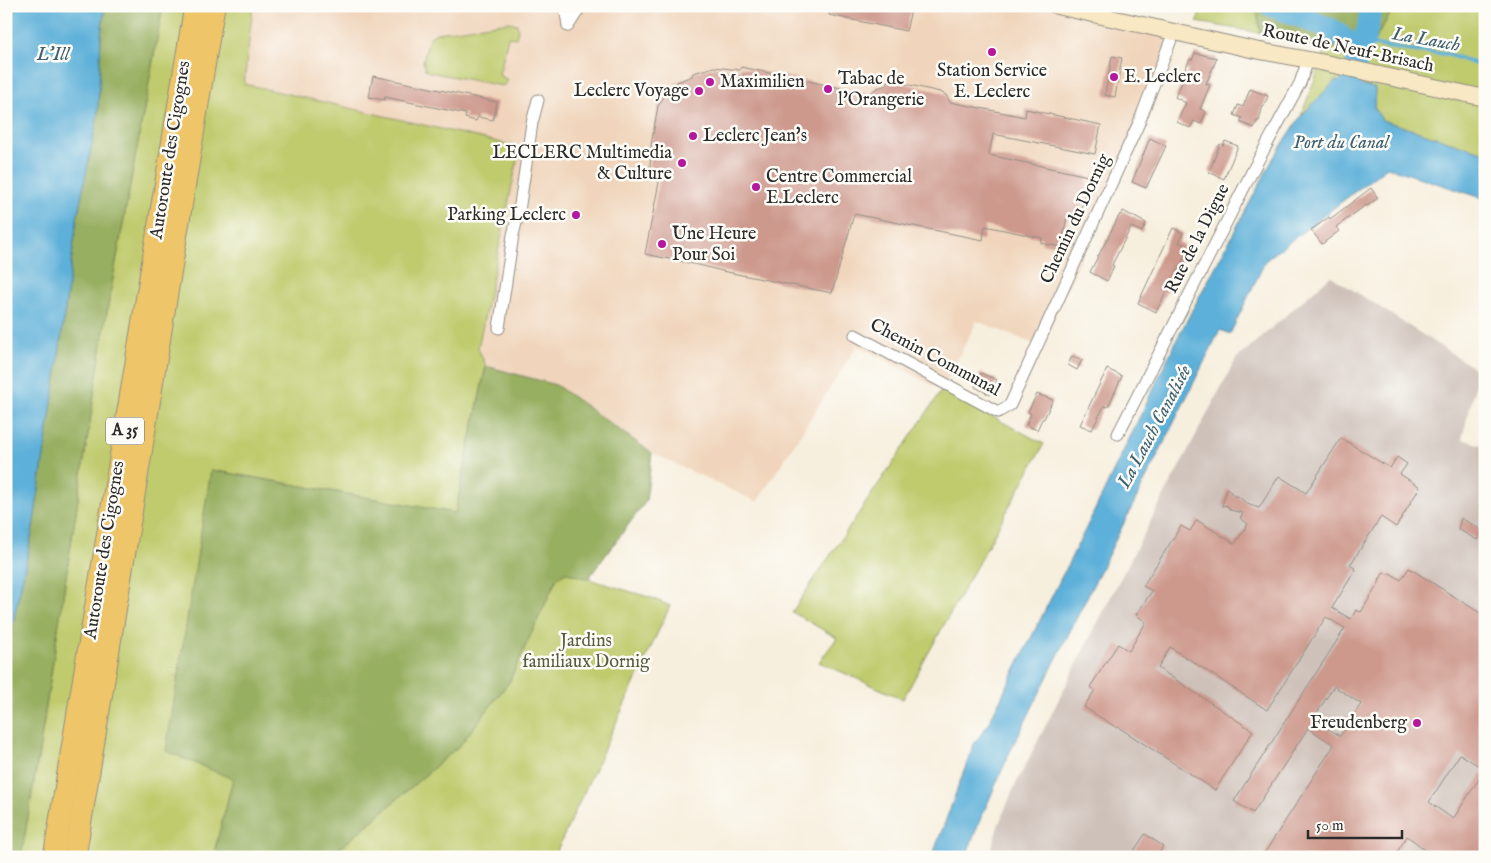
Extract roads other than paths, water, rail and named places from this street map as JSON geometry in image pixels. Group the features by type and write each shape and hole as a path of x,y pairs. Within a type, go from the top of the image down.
{"highway":[{"name":"Autoroute des Cigognes","path":"54,857 195,6"},
{"name":"Autoroute des Cigognes","path":"75,857 214,6"}],"main road":[{"name":"Route de Neuf-Brisach","path":"1057,6 1116,13 1174,32 1485,98"}],"street":[{"path":"565,6 568,26 581,6"},
{"name":"Chemin du Dornig","path":"998,412 1010,406 1138,125 1174,32"},
{"name":"Rue de la Digue","path":"1118,434 1254,168 1300,83 1308,60"},
{"path":"499,328 512,235 519,211 532,123 538,100"},
{"name":"Chemin Communal","path":"855,335 998,412"}],"water":[{"name":"L'Ill","path":"6,6 105,6 101,35 98,113 77,219 33,528 6,657"},
{"name":"Port du Canal","path":"1335,81 1375,88 1374,107 1382,120 1485,153 1485,199 1387,167 1266,260 1230,334 1220,330 1011,750 966,857 932,857 974,744 987,726 1091,518 1179,335 1274,157 1301,116"}],"waterway":[{"path":"1271,6 1333,30 1360,51"},
{"path":"1357,6 1368,27"},
{"name":"La Lauch Canalisée","path":"1341,112 1368,27 1371,6"},
{"name":"La Lauch","path":"1362,43 1447,54 1485,67"}],"place":[{"name":"Station Service E. Leclerc","path":"992,52"},
{"name":"E. Leclerc","path":"1114,77"},
{"name":"Maximilien","path":"710,82"},
{"name":"Tabac de l'Orangerie","path":"828,89"},
{"name":"Leclerc Voyage","path":"699,91"},
{"name":"Leclerc Jean's","path":"693,136"},
{"name":"LECLERC Multimedia & Culture","path":"682,163"},
{"name":"Centre Commercial E.Leclerc","path":"756,187"},
{"name":"Parking Leclerc","path":"576,215"},
{"name":"Une Heure Pour Soi","path":"662,244"},
{"name":"Freudenberg","path":"1417,723"}],"park label":[{"name":"Jardins familiaux Dornig","path":"586,651"}]}
